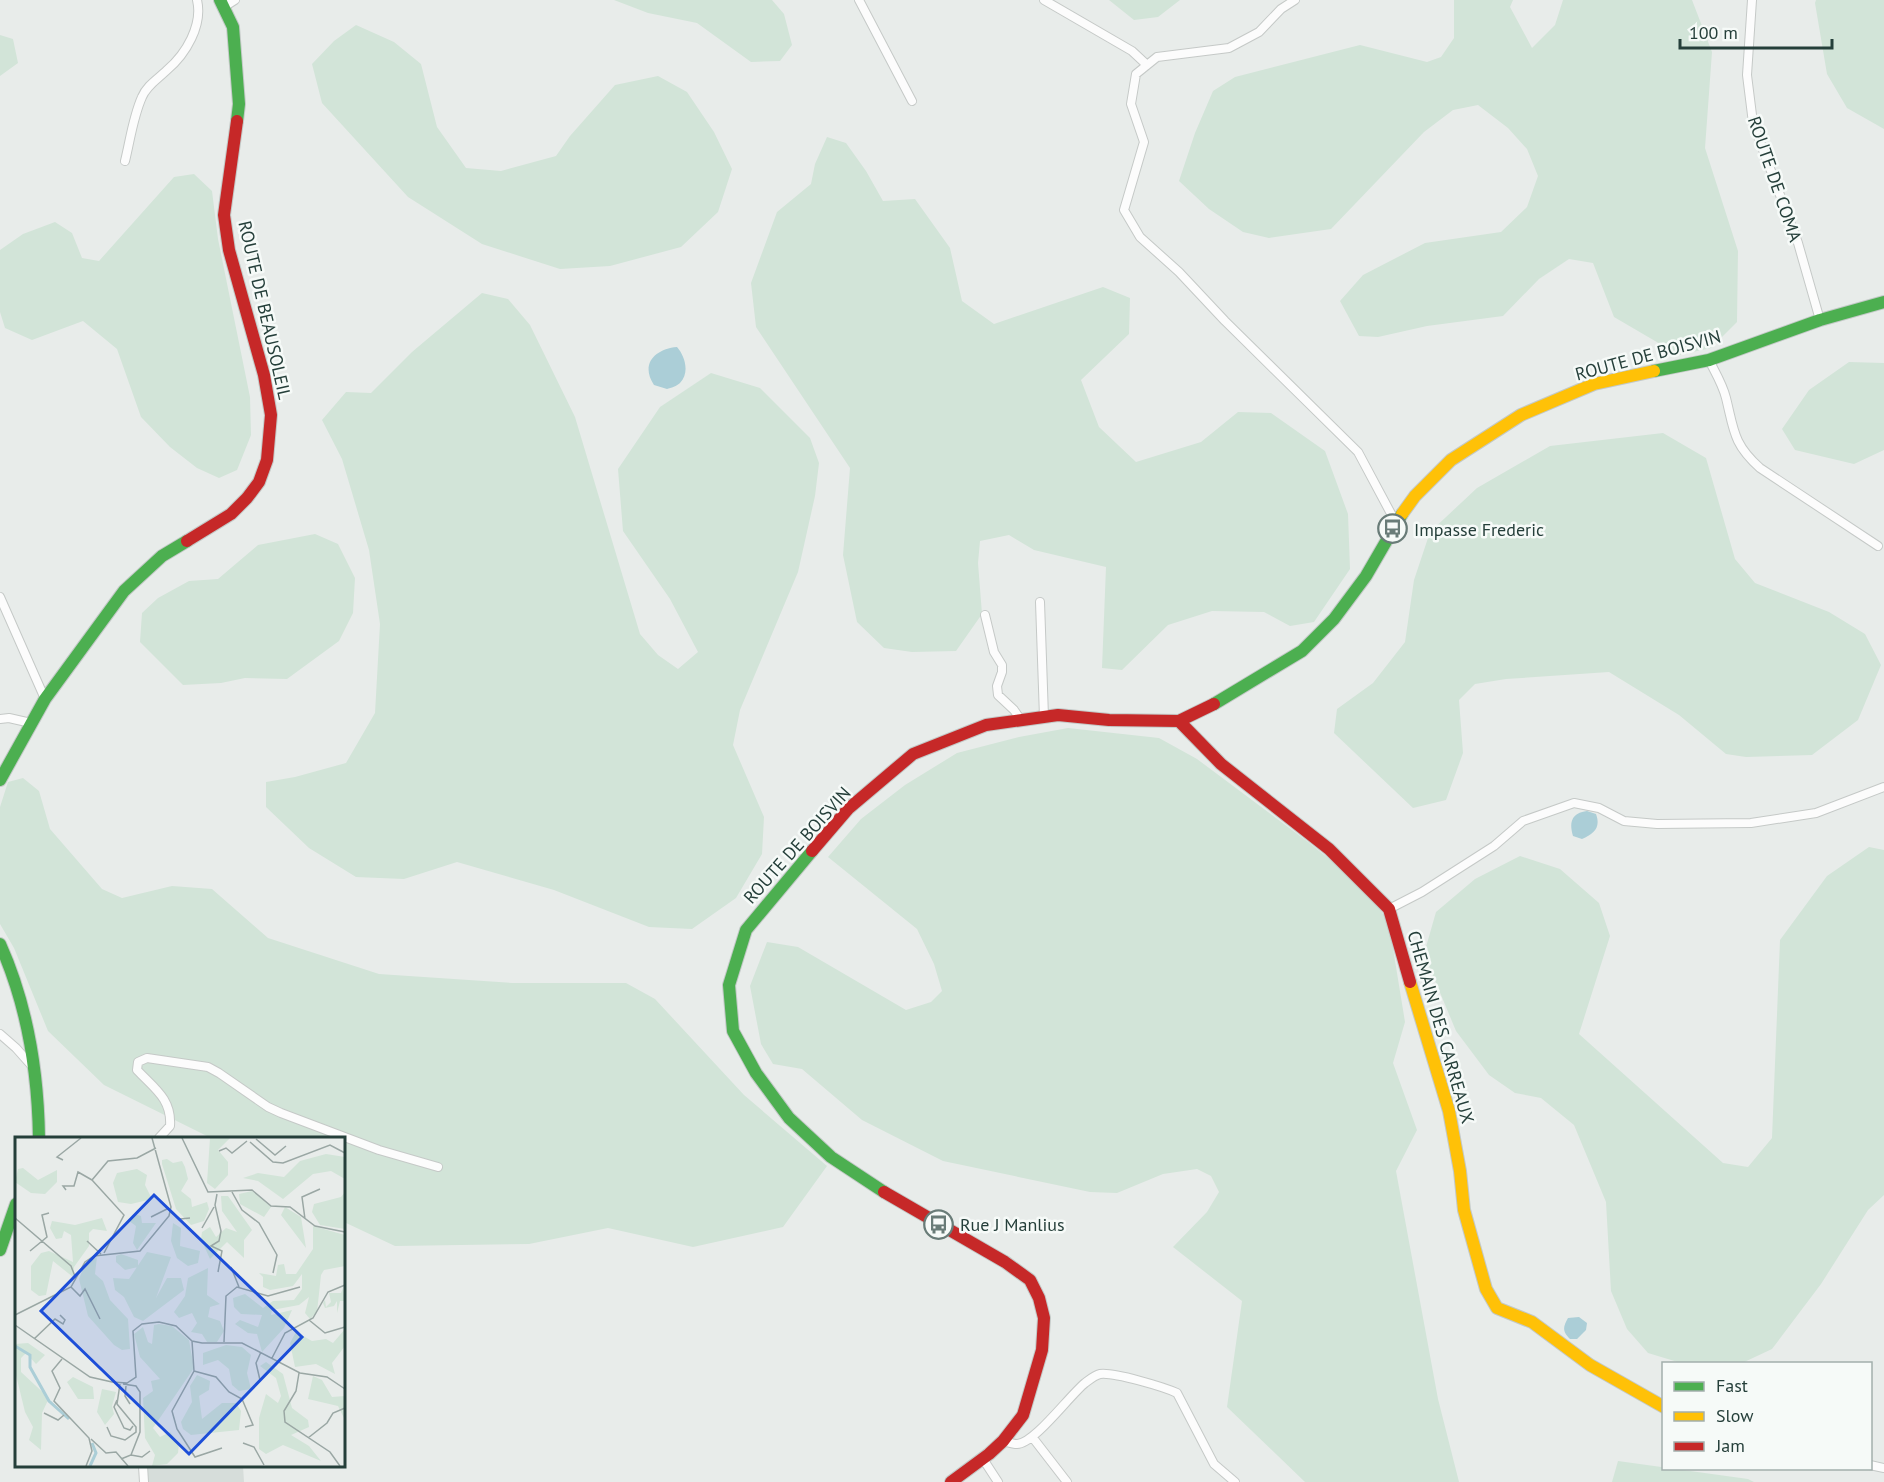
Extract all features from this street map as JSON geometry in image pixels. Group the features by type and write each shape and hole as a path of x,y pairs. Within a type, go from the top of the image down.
{"main road":[{"name":"ROUTE DE BEAUSOLEIL","path":"0,780 45,699 124,591 162,556 231,514 259,482 267,460 272,415 264,375 229,250 224,215 239,104 237,50 226,2"},
{"name":"ROUTE DE BOISVIN","path":"951,1482 1003,1441 1023,1415 1042,1350 1044,1317 1039,1298 1030,1280 1005,1262 903,1204 831,1157 789,1118 756,1073 733,1031 729,985 746,930 848,809 913,754 986,725 1058,715 1109,720 1179,721 1210,707 1302,651 1334,619 1366,576 1396,523 1415,496 1451,460 1521,415 1594,384 1709,360 1820,320 1884,302"},
{"name":"CHEMAIN DES CARREAUX","path":"1179,721 1228,770 1329,849 1389,909 1449,1111 1460,1171 1464,1210 1486,1289 1497,1308 1532,1322 1590,1365 1662,1406"},
{"path":"0,944 12,970 33,1067 41,1137"},
{"path":"0,1250 15,1207"}],"street":[{"path":"125,161 141,98 154,80 167,71 183,52 199,20 200,11 197,0"},
{"path":"859,0 912,101"},
{"path":"1044,0 1132,51 1147,65"},
{"path":"1295,0 1281,9 1259,32 1229,48 1157,57 1136,74 1131,104 1144,142 1124,210 1140,237 1179,272 1225,321 1358,452 1396,523"},
{"name":"ROUTE DE COMA","path":"1752,0 1747,75 1753,123 1798,243 1820,320"},
{"path":"1709,360 1726,397 1732,429 1739,445 1751,460 1878,546"},
{"path":"0,597 45,699"},
{"path":"1040,602 1044,717"},
{"path":"985,615 994,652 1002,665 997,686 998,695 1014,710 1020,720"},
{"path":"0,719 9,718 31,723"},
{"path":"1389,909 1422,892 1494,846 1523,821 1574,803 1599,808 1624,821 1657,824 1751,823 1816,813 1884,787"},
{"path":"0,1034 33,1067"},
{"path":"160,1137 170,1126 171,1116 168,1104 161,1093 138,1070 138,1062 147,1058 208,1067 280,1113 344,1137"},
{"path":"345,1137 438,1167"},
{"path":"1003,1441 1017,1444 1033,1438 1072,1393 1090,1378 1100,1374 1116,1376 1177,1393 1214,1464 1235,1482"},
{"path":"1033,1438 1067,1482"},
{"path":"983,1459 998,1482"},
{"path":"143,1467 144,1482"}],"shaded area":[{"path":"148,1467 243,1467 244,1482 148,1482"}],"green space":[{"path":"614,0 772,0 784,14 792,45 780,61 751,62 697,23 648,13"},
{"path":"1109,0 1180,0 1158,17 1134,20"},
{"path":"1454,0 1513,0 1510,7 1532,48 1555,25 1563,0 1692,0 1712,52 1705,148 1738,251 1737,322 1711,348 1679,355 1614,317 1593,263 1569,259 1539,279 1503,316 1427,326 1378,337 1359,336 1340,301 1363,275 1425,243 1501,232 1527,207 1538,176 1527,149 1508,128 1478,105 1453,110 1424,132 1331,229 1269,238 1243,232 1209,209 1179,181 1195,133 1213,91 1235,77 1360,45 1427,62 1441,57 1454,38"},
{"path":"1816,0 1884,0 1884,129 1847,108 1827,74"},
{"path":"356,25 394,42 421,64 437,127 466,168 501,171 556,156 570,136 615,85 658,76 687,92 714,132 732,169 718,212 681,247 610,266 560,269 482,244 408,197 322,103 312,64 334,41"},
{"path":"0,35 13,39 18,63 0,76"},
{"path":"827,137 846,143 866,171 883,201 915,199 950,248 962,301 994,324 1103,287 1130,298 1129,334 1081,380 1099,427 1136,462 1201,442 1238,412 1271,413 1325,451 1348,514 1350,569 1314,622 1290,626 1264,612 1212,611 1168,625 1122,670 1102,668 1106,567 1034,550 1009,535 980,541 978,563 982,614 956,651 912,652 884,648 857,622 843,555 850,468 756,327 751,283 777,212 811,184 815,164"},
{"path":"194,174 212,191 218,239 250,397 251,435 237,470 219,478 197,468 170,447 141,417 117,349 83,321 32,340 5,328 0,312 0,250 23,234 55,222 72,233 82,258 99,261 174,177"},
{"path":"482,293 508,299 530,325 575,417 640,634 658,655 678,669 698,652 670,599 623,531 618,469 660,407 711,373 760,388 810,438 819,463 815,496 798,572 740,710 733,745 764,817 762,854 736,898 692,929 649,927 554,890 457,862 404,879 356,877 309,848 266,807 266,782 295,777 346,763 375,713 380,624 369,550 342,459 322,420 346,392 371,393 412,352"},
{"path":"1849,362 1884,363 1884,450 1854,464 1795,450 1782,429 1809,390"},
{"path":"1663,433 1706,458 1735,559 1755,583 1829,612 1865,634 1881,665 1858,720 1812,755 1746,757 1726,754 1679,715 1609,672 1506,679 1475,684 1459,700 1463,753 1446,800 1413,808 1334,733 1337,709 1373,683 1405,642 1414,580 1430,532 1477,488 1550,446"},
{"path":"315,534 338,544 355,578 353,613 339,641 287,679 245,678 221,683 183,685 140,642 142,613 158,598 189,581 218,579 258,545"},
{"path":"1068,728 1159,738 1197,759 1369,891 1389,924 1405,1022 1393,1063 1417,1130 1396,1171 1438,1399 1459,1482 1305,1482 1227,1407 1242,1301 1173,1247 1207,1212 1219,1192 1211,1176 1197,1169 1163,1174 1117,1193 1090,1192 943,1161 862,1120 802,1069 773,1064 761,1044 750,986 767,942 798,947 906,1010 931,1002 942,991 934,964 917,929 828,857 861,819 905,785 957,753 1019,737"},
{"path":"23,778 39,791 50,829 102,889 122,898 172,886 212,889 268,938 379,974 512,983 626,983 655,999 744,1095 827,1166 783,1227 693,1247 608,1228 529,1244 395,1246 345,1222 345,1137 209,1137 104,1085 48,1031 14,948 0,924 0,807 8,782"},
{"path":"1869,847 1884,850 1884,1195 1868,1210 1821,1284 1772,1349 1744,1362 1678,1362 1648,1353 1627,1329 1611,1291 1606,1202 1574,1125 1541,1098 1515,1093 1489,1075 1456,1031 1424,954 1436,912 1475,879 1520,856 1560,869 1599,903 1610,936 1579,1034 1723,1163 1748,1167 1772,1138 1780,940 1827,876"},
{"path":"1618,1461 1662,1467 1662,1470 1683,1470 1748,1479 1754,1482 1612,1482"}],"water":[{"path":"677,347 686,370 683,379 677,385 667,389 654,385 649,370 652,359 662,351"},
{"path":"1587,811 1596,814 1598,823 1595,830 1582,839 1573,836 1571,823 1574,816"},
{"path":"1579,1317 1587,1323 1586,1330 1577,1339 1570,1339 1564,1329 1565,1324 1568,1318"}],"traffic: fast":[{"path":"220,0 233,27 239,104 237,121"},
{"path":"1654,371 1709,360 1820,320 1884,302"},
{"path":"1214,704 1302,651 1334,619 1366,576 1402,514"},
{"path":"0,780 45,699 124,591 162,556 187,541"},
{"path":"812,851 746,930 729,985 733,1031 756,1073 789,1118 831,1157 884,1192"},
{"path":"0,944 17,990 29,1039 36,1089 39,1137"},
{"path":"0,1250 15,1207"}],"traffic: slow":[{"path":"1402,514 1415,496 1451,460 1521,415 1594,384 1654,371"},
{"path":"1410,982 1449,1111 1460,1171 1464,1210 1486,1289 1497,1308 1532,1322 1590,1365 1662,1406"}],"traffic: jam":[{"path":"187,541 231,514 247,498 259,482 267,460 271,415 264,375 229,250 224,215 237,121"},
{"path":"812,851 848,809 913,754 986,725 1058,715 1109,720 1179,721 1214,704"},
{"path":"1179,721 1221,764 1329,849 1389,909 1410,982"},
{"path":"884,1192 1005,1262 1030,1280 1039,1298 1044,1318 1042,1350 1023,1415 1003,1441 951,1482"}],"place":[{"name":"Impasse Frederic","path":"1393,529"},
{"name":"Rue J Manlius","path":"939,1224"}]}
